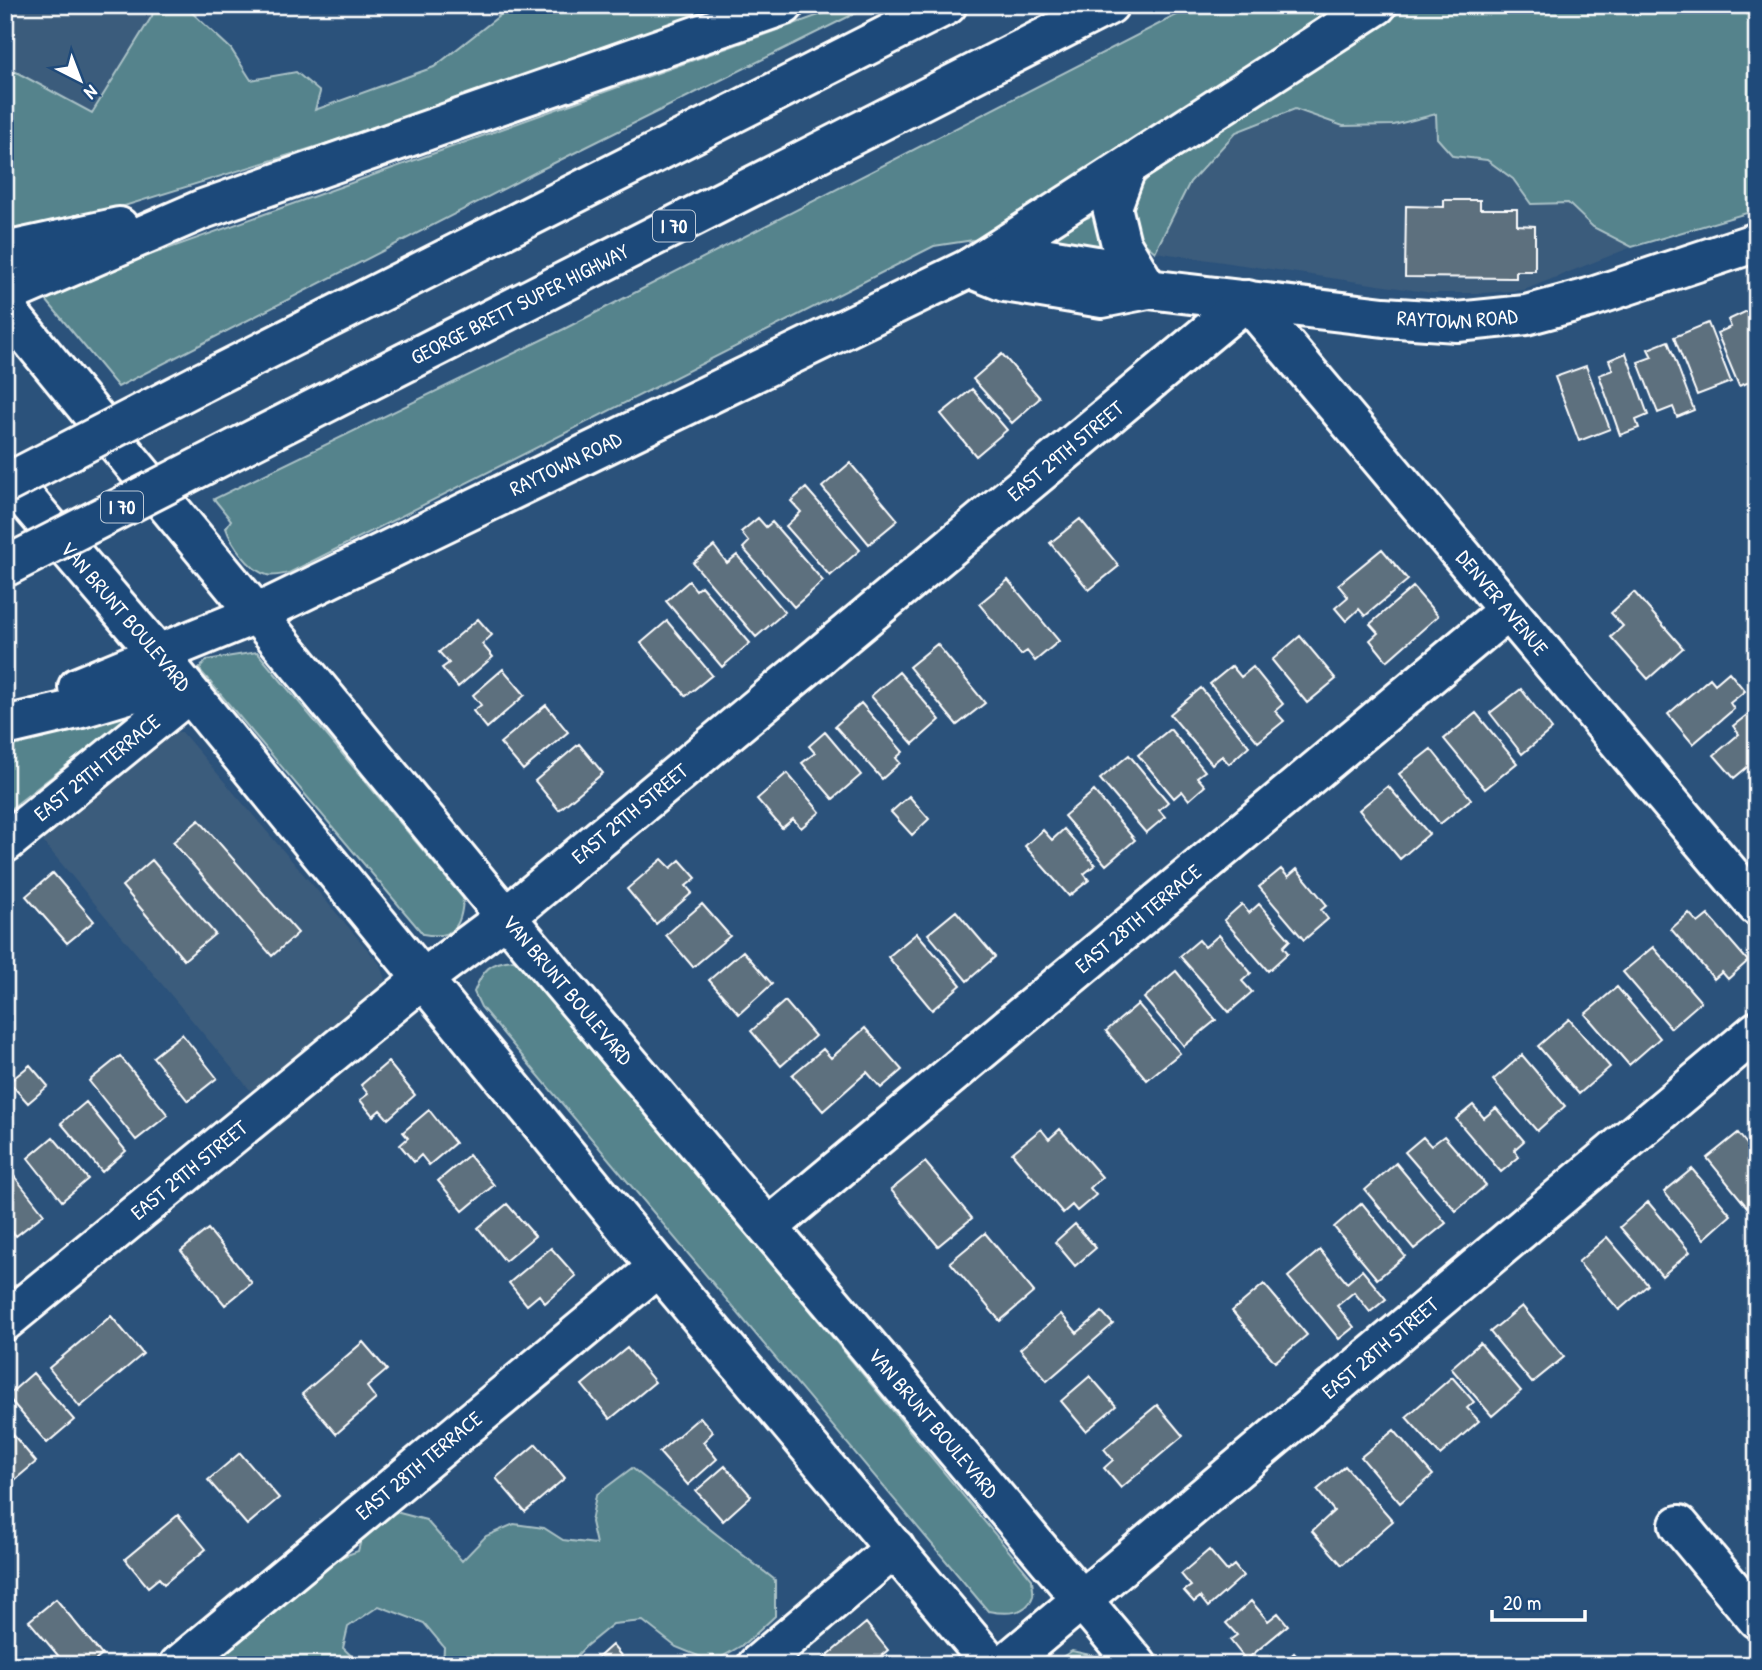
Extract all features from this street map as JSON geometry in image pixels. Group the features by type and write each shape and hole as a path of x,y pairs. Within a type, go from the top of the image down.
{"main road":[{"path":"5,295 203,209 784,5"},
{"path":"5,484 947,5"},
{"name":"GEORGE BRETT SUPER HIGHWAY","path":"5,567 1109,5"},
{"path":"970,268 1377,5"},
{"path":"1126,169 1112,207 1121,244 1149,289"},
{"path":"5,252 203,209"},
{"name":"RAYTOWN ROAD","path":"5,717 256,614 970,268 1019,253 1108,268 1149,289 1384,317 1457,322 1526,315 1589,298 1757,242"},
{"name":"DENVER AVENUE","path":"1247,300 1757,906"},
{"name":"EAST 29TH STREET","path":"5,1321 423,979 506,917 1247,300"},
{"name":"VAN BRUNT BOULEVARD","path":"5,308 506,917 1137,1665"},
{"name":"VAN BRUNT BOULEVARD","path":"5,475 158,654 658,1267 992,1665"},
{"name":"EAST 28TH TERRACE","path":"769,1227 1507,611"},
{"path":"5,726 131,693 188,693"},
{"name":"EAST 29TH TERRACE","path":"5,843 188,693"},
{"name":"EAST 28TH STREET","path":"1003,1665 1757,1031"},
{"name":"EAST 28TH TERRACE","path":"179,1665 658,1267"},
{"path":"1679,1525 1757,1619"},
{"path":"757,1665 895,1548"}],"shaded area":[{"path":"5,5 143,5 152,16 92,113 5,66"},
{"path":"1295,109 1343,126 1394,125 1437,114 1453,156 1487,160 1513,179 1531,204 1568,203 1593,227 1632,247 1524,290 1483,293 1432,293 1155,252 1190,181 1236,132"},
{"path":"169,732 182,732 380,964 385,980 379,992 255,1096 40,838"}],"green space":[{"path":"155,5 186,7 231,49 251,80 296,72 320,92 315,110 434,67 513,5 739,5 509,87 24,237 5,234 5,66 92,113 152,16"},
{"path":"839,5 872,5 540,170 118,387 42,295 116,260 128,263 836,9"},
{"path":"1196,5 1349,5 980,239 934,246 289,573 272,576 261,572 242,556 232,541 226,528 231,520 214,499 564,329"},
{"path":"1411,5 1757,5 1757,210 1632,247 1593,227 1568,203 1531,204 1513,179 1487,160 1453,156 1437,138 1436,114 1394,125 1343,126 1295,109 1236,132 1190,182 1155,252 1137,237 1129,219 1136,191 1156,169"},
{"path":"1097,215 1105,251 1046,245 1070,227"},
{"path":"257,652 463,898 461,916 449,933 423,934 199,669 207,660"},
{"path":"134,707 138,721 81,754 5,813 5,746"},
{"path":"514,960 528,969 1032,1579 1033,1596 1025,1607 1007,1613 988,1611 481,1007 474,992 484,972 493,965"},
{"path":"632,1468 775,1580 775,1616 746,1643 713,1662 676,1647 643,1621 613,1624 568,1665 443,1665 444,1647 424,1623 379,1606 348,1627 343,1648 361,1665 200,1665 250,1615 277,1610 317,1566 358,1551 365,1526 392,1511 426,1520 462,1561 486,1536 514,1524 544,1528 563,1540 596,1544 591,1522 596,1495"},
{"path":"1072,1651 1094,1656 1105,1665 1055,1665 1056,1661"}],"building":[{"path":"1444,200 1480,200 1480,209 1517,209 1517,225 1535,226 1535,271 1516,271 1516,278 1405,277 1406,206 1444,207"},
{"path":"1747,311 1757,335 1757,391 1754,392 1750,382 1739,386 1717,333 1731,327 1728,320"},
{"path":"1708,323 1731,382 1697,395 1674,337"},
{"path":"1668,341 1694,410 1677,417 1673,407 1658,413 1638,362 1652,357 1648,349"},
{"path":"1626,353 1648,415 1636,420 1639,428 1620,435 1599,375 1613,370 1609,360"},
{"path":"1002,354 1040,398 1012,423 973,379"},
{"path":"1586,366 1610,429 1579,441 1555,377"},
{"path":"972,389 1007,430 976,456 941,414"},
{"path":"850,463 898,520 869,544 822,487"},
{"path":"806,488 860,550 830,576 786,526 801,512 791,501"},
{"path":"758,518 766,527 772,522 823,581 794,607 743,548 749,542 741,532"},
{"path":"1080,519 1119,566 1089,590 1050,543"},
{"path":"714,546 727,563 737,555 785,612 756,637 693,563"},
{"path":"1382,549 1408,580 1365,616 1359,609 1346,621 1335,608 1348,597 1338,585"},
{"path":"1008,580 1059,641 1035,661 1027,651 1021,655 979,604"},
{"path":"689,581 696,590 701,586 750,643 722,667 666,601"},
{"path":"1413,587 1438,616 1387,661 1370,640 1378,633 1370,624"},
{"path":"1634,592 1683,648 1648,679 1611,637 1623,626 1611,613"},
{"path":"478,619 492,635 482,644 493,657 458,687 442,668 449,663 439,652"},
{"path":"667,621 712,675 686,696 641,643"},
{"path":"1300,636 1336,679 1307,703 1272,660"},
{"path":"937,644 985,703 957,725 909,667"},
{"path":"1232,666 1241,677 1253,667 1283,704 1275,711 1284,721 1258,742 1210,684"},
{"path":"503,669 525,695 487,728 473,711 481,705 473,695"},
{"path":"899,672 940,720 913,744 871,696"},
{"path":"1729,672 1745,691 1730,703 1734,709 1693,744 1668,714 1710,678 1715,684"},
{"path":"1201,688 1249,746 1229,764 1222,756 1212,764 1170,714"},
{"path":"1521,689 1552,729 1522,754 1490,713"},
{"path":"861,703 903,752 896,758 900,763 882,779 835,726"},
{"path":"546,705 568,732 523,770 500,743"},
{"path":"1757,707 1757,759 1734,778 1714,755 1739,734 1733,726"},
{"path":"1476,713 1517,763 1485,789 1444,739"},
{"path":"1170,729 1205,771 1197,777 1205,786 1189,800 1182,791 1174,798 1138,755"},
{"path":"825,732 861,775 833,799 802,763 815,753 809,746"},
{"path":"579,744 603,773 559,810 535,781"},
{"path":"1431,749 1471,799 1440,824 1399,774"},
{"path":"1129,755 1168,802 1159,810 1165,817 1146,833 1100,779"},
{"path":"787,773 820,812 801,828 793,819 782,828 757,799"},
{"path":"1388,786 1429,834 1400,859 1359,810"},
{"path":"1094,791 1135,840 1106,865 1064,816"},
{"path":"909,796 929,819 912,835 891,812"},
{"path":"199,820 298,933 272,956 173,842"},
{"path":"1064,829 1095,865 1084,874 1089,880 1069,896 1025,846 1043,830 1052,840"},
{"path":"662,859 671,868 680,860 696,878 686,886 692,893 656,924 627,889"},
{"path":"152,860 215,934 184,960 122,886"},
{"path":"1281,869 1288,877 1297,869 1327,905 1321,910 1328,919 1304,940 1259,887"},
{"path":"53,873 94,921 67,943 26,896"},
{"path":"702,904 730,936 693,967 666,935"},
{"path":"1242,904 1249,913 1259,904 1290,940 1283,947 1288,953 1268,971 1224,920"},
{"path":"956,911 995,957 967,981 928,934"},
{"path":"1689,913 1698,923 1708,915 1748,961 1728,979 1722,972 1714,979 1671,929"},
{"path":"917,933 961,985 932,1010 888,957"},
{"path":"1219,935 1251,973 1242,981 1252,992 1229,1012 1180,956 1199,940 1205,947"},
{"path":"1653,947 1701,1002 1671,1028 1623,972"},
{"path":"743,951 772,984 739,1014 709,980"},
{"path":"1176,971 1216,1020 1184,1046 1144,998"},
{"path":"1617,987 1660,1038 1629,1065 1585,1014"},
{"path":"785,1001 815,1036 781,1066 751,1031"},
{"path":"1138,1004 1180,1053 1147,1080 1106,1031"},
{"path":"1569,1019 1610,1067 1579,1094 1538,1046"},
{"path":"865,1028 902,1070 881,1088 867,1072 823,1111 792,1075 823,1049 831,1058"},
{"path":"182,1034 217,1078 188,1101 153,1057"},
{"path":"1522,1055 1565,1106 1537,1131 1493,1080"},
{"path":"120,1056 168,1115 136,1140 89,1081"},
{"path":"388,1062 415,1095 388,1119 380,1110 373,1116 360,1100 368,1094 361,1085"},
{"path":"30,1065 48,1086 28,1103 9,1082"},
{"path":"86,1102 126,1151 102,1172 61,1123"},
{"path":"1473,1105 1484,1118 1496,1108 1524,1141 1514,1150 1519,1157 1501,1172 1456,1119"},
{"path":"429,1110 455,1143 429,1165 421,1155 414,1162 400,1145 408,1138 403,1132"},
{"path":"1041,1129 1049,1139 1060,1129 1102,1177 1090,1188 1096,1195 1077,1211 1072,1205 1063,1213 1012,1153"},
{"path":"1738,1133 1757,1157 1757,1199 1747,1207 1707,1158"},
{"path":"1444,1136 1486,1185 1456,1211 1405,1152 1423,1137 1431,1146"},
{"path":"53,1137 88,1179 62,1201 28,1158"},
{"path":"469,1155 494,1185 463,1211 438,1181"},
{"path":"925,1162 972,1218 938,1246 891,1190"},
{"path":"1396,1163 1446,1223 1414,1249 1365,1190"},
{"path":"1692,1169 1731,1215 1704,1239 1664,1192"},
{"path":"10,1171 44,1214 16,1236 5,1223 5,1175"},
{"path":"1648,1202 1690,1252 1662,1276 1620,1227"},
{"path":"1362,1203 1405,1256 1377,1279 1334,1227"},
{"path":"507,1204 535,1236 505,1261 478,1228"},
{"path":"1075,1224 1096,1248 1075,1266 1055,1242"},
{"path":"208,1229 252,1283 225,1305 181,1251"},
{"path":"985,1233 1034,1292 1000,1321 950,1262"},
{"path":"1607,1237 1648,1285 1619,1310 1578,1262"},
{"path":"551,1248 576,1276 545,1303 539,1295 527,1305 509,1283"},
{"path":"1320,1250 1347,1283 1362,1270 1386,1299 1370,1312 1354,1292 1337,1306 1354,1327 1339,1339 1288,1277"},
{"path":"1264,1284 1307,1335 1275,1362 1232,1311"},
{"path":"1522,1306 1564,1357 1532,1383 1490,1332"},
{"path":"1102,1312 1113,1324 1047,1381 1020,1349 1061,1314 1077,1333"},
{"path":"111,1316 143,1354 80,1407 49,1368"},
{"path":"363,1342 387,1370 367,1387 376,1399 336,1434 302,1394"},
{"path":"1480,1343 1521,1391 1492,1416 1451,1368"},
{"path":"627,1348 655,1382 610,1419 582,1385"},
{"path":"33,1373 74,1420 47,1443 7,1396"},
{"path":"1090,1376 1116,1406 1086,1431 1061,1401"},
{"path":"1452,1377 1474,1402 1467,1408 1479,1421 1440,1455 1406,1417"},
{"path":"1157,1405 1183,1436 1121,1488 1104,1468 1113,1460 1104,1449"},
{"path":"700,1417 713,1432 703,1442 717,1459 688,1485 659,1452"},
{"path":"5,1425 36,1462 5,1488"},
{"path":"1394,1430 1433,1475 1400,1503 1361,1457"},
{"path":"536,1444 565,1478 525,1512 496,1478"},
{"path":"240,1453 279,1498 247,1525 208,1480"},
{"path":"725,1466 751,1496 723,1521 696,1491"},
{"path":"1345,1466 1393,1521 1342,1565 1312,1531 1334,1511 1317,1490"},
{"path":"178,1515 206,1549 164,1584 159,1578 148,1587 125,1559"},
{"path":"1209,1550 1227,1571 1234,1565 1243,1576 1208,1607 1200,1597 1194,1602 1184,1591 1191,1586 1181,1574"},
{"path":"56,1599 102,1655 90,1665 81,1665 78,1661 74,1665 66,1665 29,1621"},
{"path":"1251,1601 1268,1621 1278,1613 1288,1625 1246,1660 1230,1640 1237,1635 1226,1623"},
{"path":"866,1623 888,1650 870,1665 816,1665"},
{"path":"612,1645 629,1665 590,1665"},
{"path":"1294,1653 1305,1665 1281,1665"}]}
